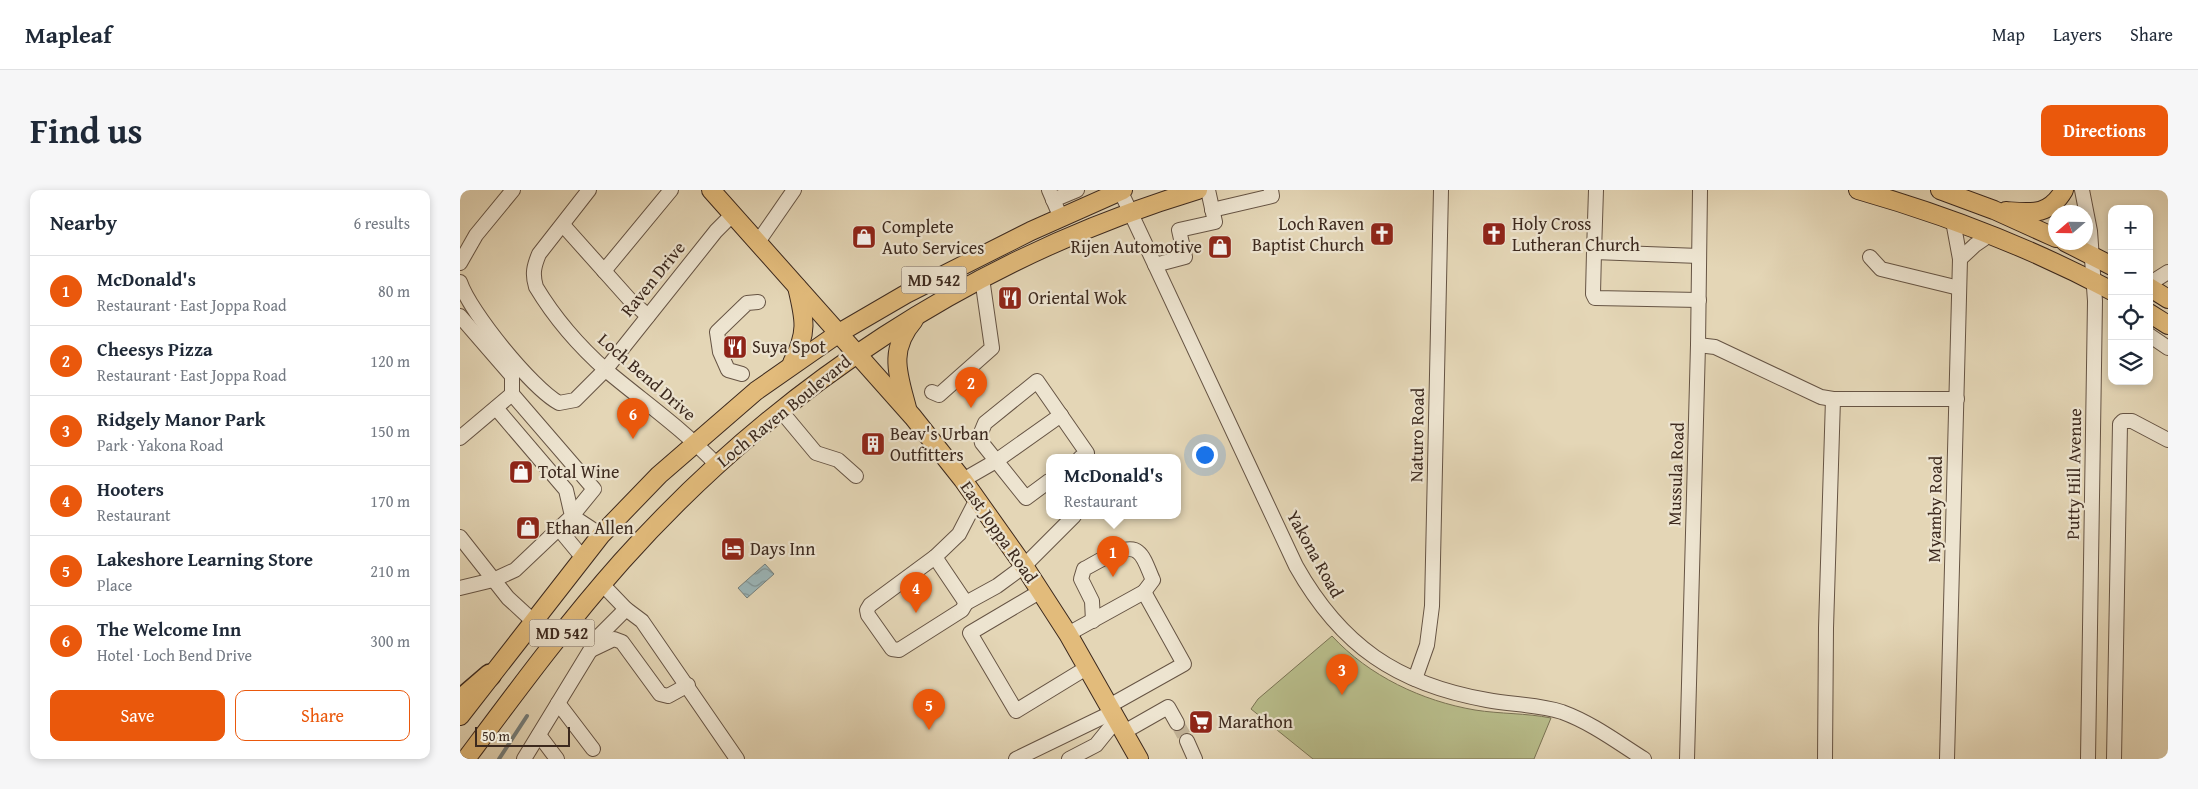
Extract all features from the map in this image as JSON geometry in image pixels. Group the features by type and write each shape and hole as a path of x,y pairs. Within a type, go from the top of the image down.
{"highway":[{"path":"460,701 490,676"}],"main road":[{"name":"East Joppa Road","path":"711,190 908,411 963,480 1041,591 1088,667 1139,759"},
{"name":"Loch Raven Boulevard","path":"460,716 601,535 659,475 695,442 791,365 839,333 899,298 978,257 1060,218 1085,198 1121,190"},
{"name":"Loch Raven Boulevard","path":"466,759 602,584 624,559 717,465 780,411 857,353 923,311 982,278 1046,246 1130,212 1198,190"},
{"path":"1858,190 1991,234 2108,289"},
{"path":"1940,190 1994,210 2048,234"},
{"path":"1994,210 2039,211 2054,204 2064,190"},
{"path":"2082,250 2108,264"},
{"path":"791,365 801,346 804,331 803,314 796,284"},
{"path":"2153,288 2168,297"},
{"path":"908,411 897,367 898,348 907,328 923,311"},
{"path":"2153,316 2168,325"}],"street":[{"path":"460,263 476,235 513,190"},
{"name":"Loch Bend Drive","path":"589,190 539,254 534,266 533,278 538,291 552,310 606,369 695,442 717,465"},
{"path":"604,272 671,190"},
{"path":"758,242 794,190"},
{"path":"1060,218 1051,195 1077,190"},
{"name":"Yakona Road","path":"1121,190 1296,566 1307,587 1333,622 1347,637 1383,663 1415,679 1459,694 1488,701 1540,707 1560,712 1587,722 1644,759"},
{"path":"1155,265 1185,257 1179,230 1215,222 1208,190"},
{"path":"1212,210 1272,196 1270,190"},
{"name":"Naturo Road","path":"1415,679 1427,645 1432,606 1441,190"},
{"path":"1596,190 1593,294 1595,298 1699,300"},
{"name":"Mussula Road","path":"1687,759 1698,345 1700,190"},
{"name":"Putty Hill Avenue","path":"2082,190 2093,255 2094,282 2094,454 2088,759"},
{"name":"Raven Drive","path":"460,282 468,302 489,330 549,398 559,403 575,400 606,369 716,231 732,214"},
{"name":"Myamby Road","path":"1947,759 1960,288 1960,259 1953,221"},
{"path":"563,225 630,300 648,316"},
{"path":"1960,259 1991,234"},
{"path":"1594,252 1699,256"},
{"path":"1870,257 1881,269 1960,288"},
{"path":"2153,283 2168,272"},
{"path":"932,392 939,395 992,348 982,278"},
{"path":"742,374 728,370 720,352 717,332 747,303 758,302"},
{"path":"460,316 512,376 512,394 594,489 572,516 515,570 493,580 460,588"},
{"path":"2153,338 2168,348"},
{"path":"1698,345 1714,348 1821,397 1833,399 1956,399"},
{"path":"1046,483 1026,498 982,443 980,435 985,423 1037,381 1087,453 1086,454"},
{"path":"460,438 512,394"},
{"path":"1825,759 1826,628 1833,399"},
{"path":"496,408 566,490 572,516 601,535"},
{"path":"780,411 816,453 838,460 856,476"},
{"path":"963,480 996,462 1061,415"},
{"path":"2114,759 2120,424 2123,421 2132,421 2168,440"},
{"path":"977,500 959,534 935,557 870,605 867,610 868,615 892,649 899,650 962,610 966,603 997,586 1024,566 1071,519"},
{"path":"559,529 583,558"},
{"path":"460,537 508,598 533,621"},
{"path":"1068,634 1144,592 1152,580 1139,552 1132,548 1121,550 1084,569 1081,579 1092,601 1093,620"},
{"path":"935,557 935,560 966,603"},
{"path":"602,584 642,621 688,685 737,759"},
{"path":"1041,591 970,633 1016,711 1088,667"},
{"path":"1069,759 1096,745 1116,717 1184,664 1144,592"},
{"path":"524,759 599,636 626,608"},
{"path":"590,650 605,641 614,639 622,642 660,694 668,696 688,685"},
{"path":"558,703 593,749"},
{"path":"1016,759 1116,717 1168,707 1177,723"},
{"path":"539,734 557,759"},
{"path":"1187,741 1196,759"}],"green space":[{"path":"1332,636 1380,675 1416,693 1455,706 1475,710 1551,718 1534,759 1313,759 1251,709 1258,699"}],"water":[{"path":"765,564 774,574 747,598 738,588"}],"waterway":[{"path":"499,759 527,716"}],"tunnel":[{"path":"1177,723 1187,741"}],"place":[{"name":"Loch Raven Baptist Church","path":"1382,234"},
{"name":"Holy Cross Lutheran Church","path":"1494,234"},
{"name":"Complete Auto Services","path":"864,237"},
{"name":"Rijen Automotive","path":"1220,247"},
{"name":"Oriental Wok","path":"1010,298"},
{"name":"Suya Spot","path":"735,347"},
{"name":"Cheesys Pizza","path":"971,408"},
{"name":"The Welcome Inn","path":"633,439"},
{"name":"Beav's Urban Outfitters","path":"873,444"},
{"name":"Total Wine","path":"521,472"},
{"name":"Ethan Allen","path":"528,528"},
{"name":"Days Inn","path":"733,549"},
{"name":"McDonald's","path":"1113,577"},
{"name":"Hooters","path":"916,613"},
{"name":"Ridgely Manor Park","path":"1342,695"},
{"name":"Marathon","path":"1201,722"},
{"name":"Lakeshore Learning Store","path":"929,730"}]}
